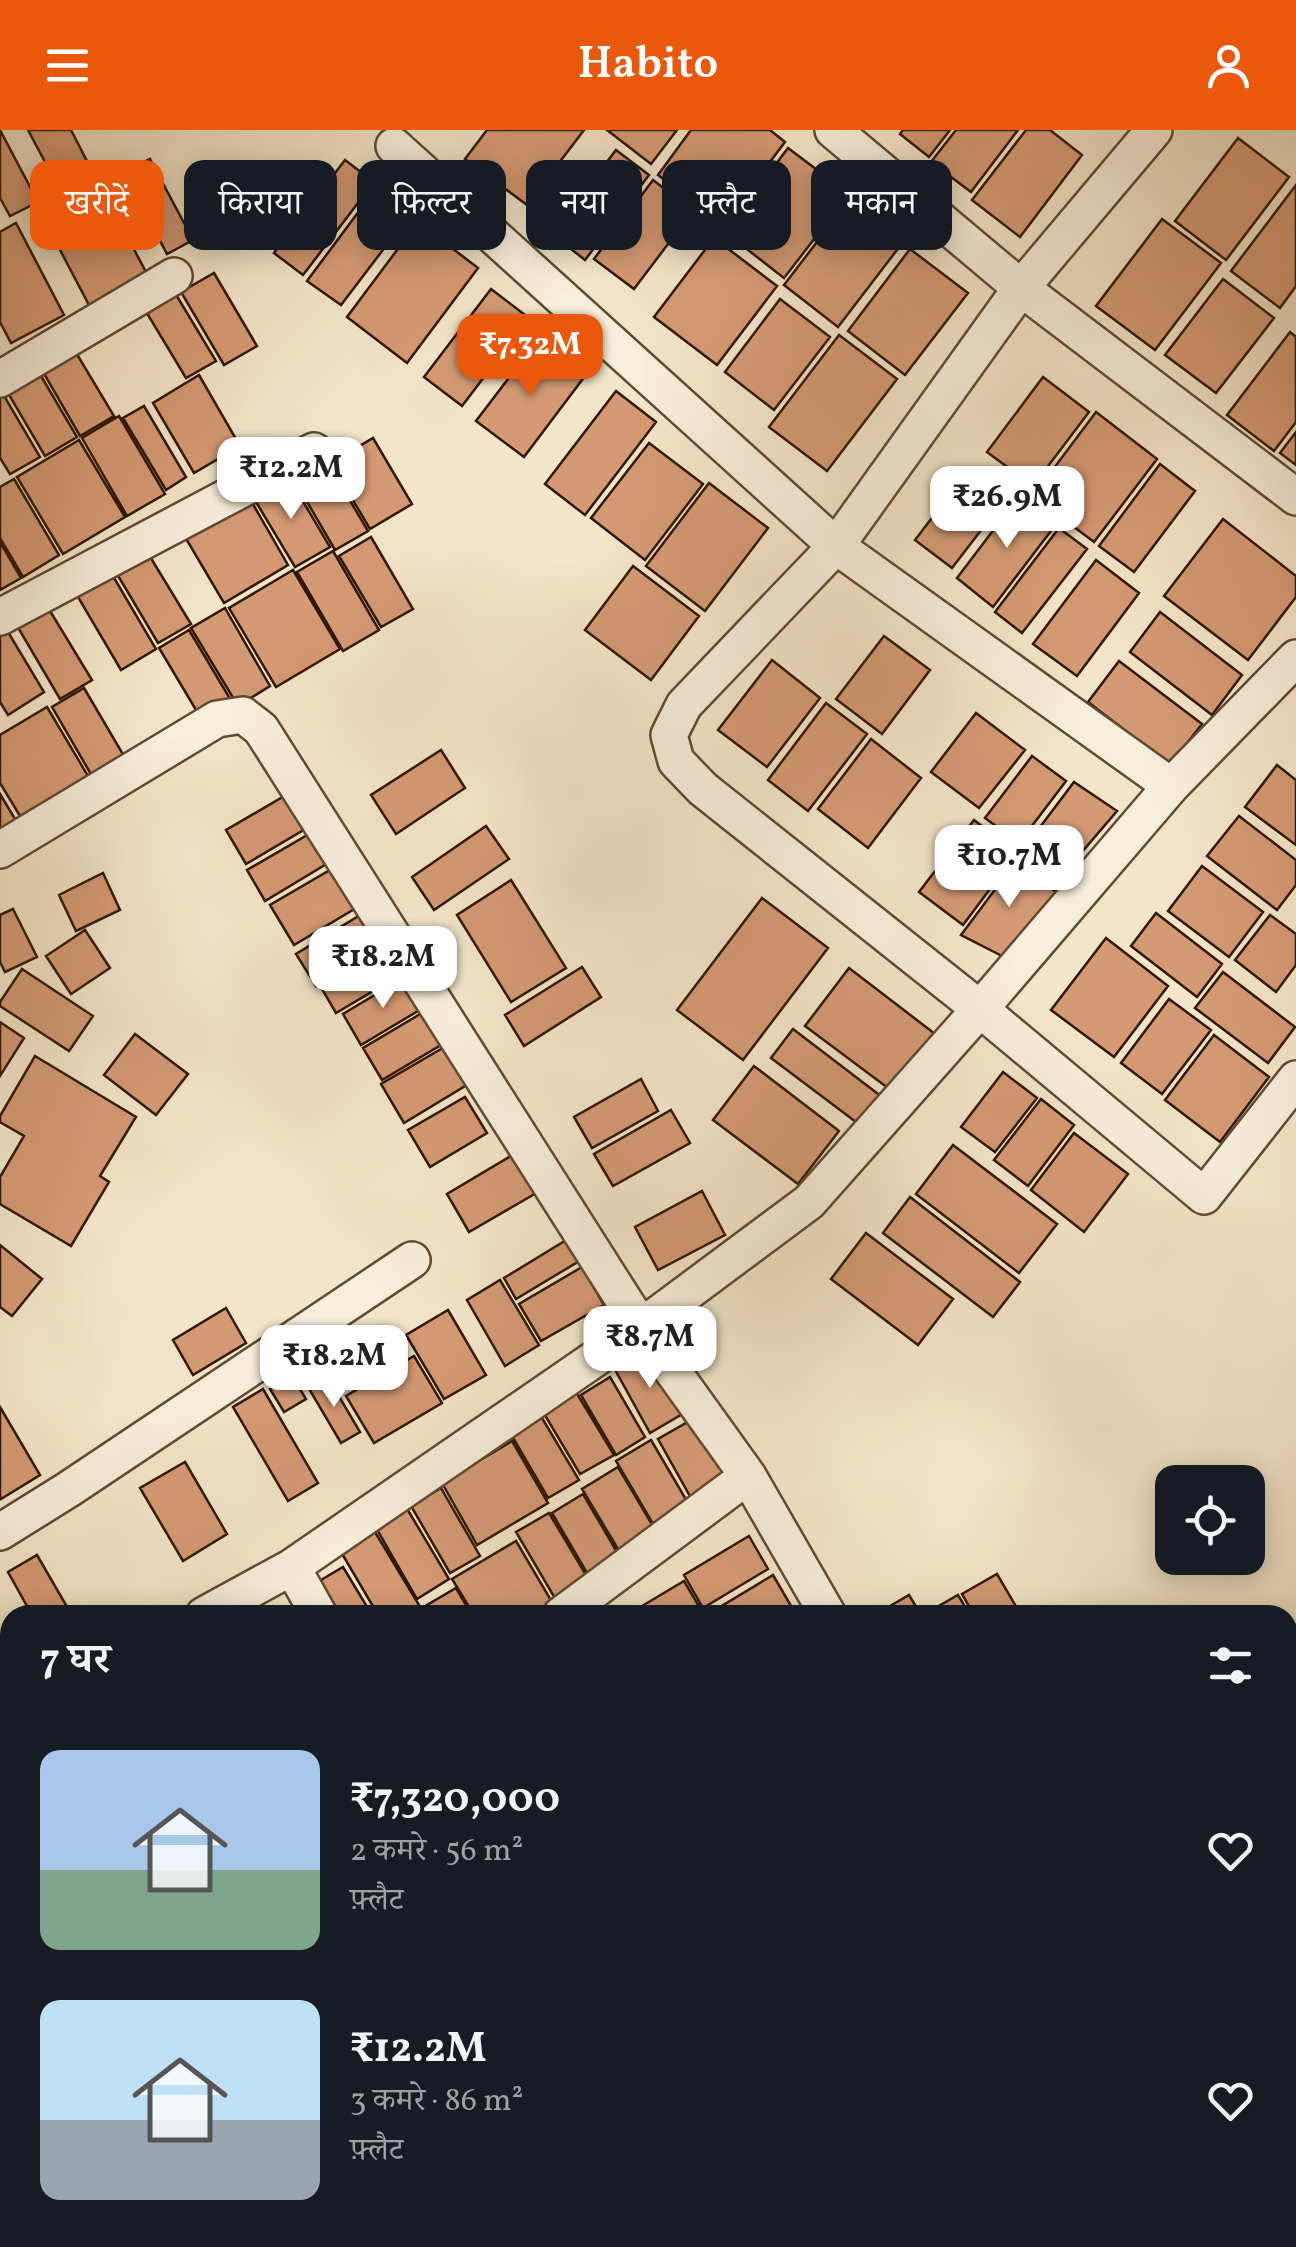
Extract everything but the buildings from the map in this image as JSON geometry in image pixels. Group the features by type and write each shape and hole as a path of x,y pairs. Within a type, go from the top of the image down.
{"street":[{"path":"834,130 1021,288 1296,497"},
{"path":"1154,130 1021,288 836,546 684,705 669,735 676,760 703,789 980,1009 1204,1196 1293,1090"},
{"path":"394,146 836,546 1171,786"},
{"path":"0,379 174,276"},
{"path":"0,617 314,451"},
{"path":"222,1605 292,1567 641,1327 809,1202 1171,786 1296,658"},
{"path":"0,850 217,719 243,715 261,729 641,1327 748,1476 822,1605"},
{"path":"0,1532 70,1490 412,1260"},
{"path":"574,1605 748,1476"},
{"path":"292,1567 313,1605"}]}
